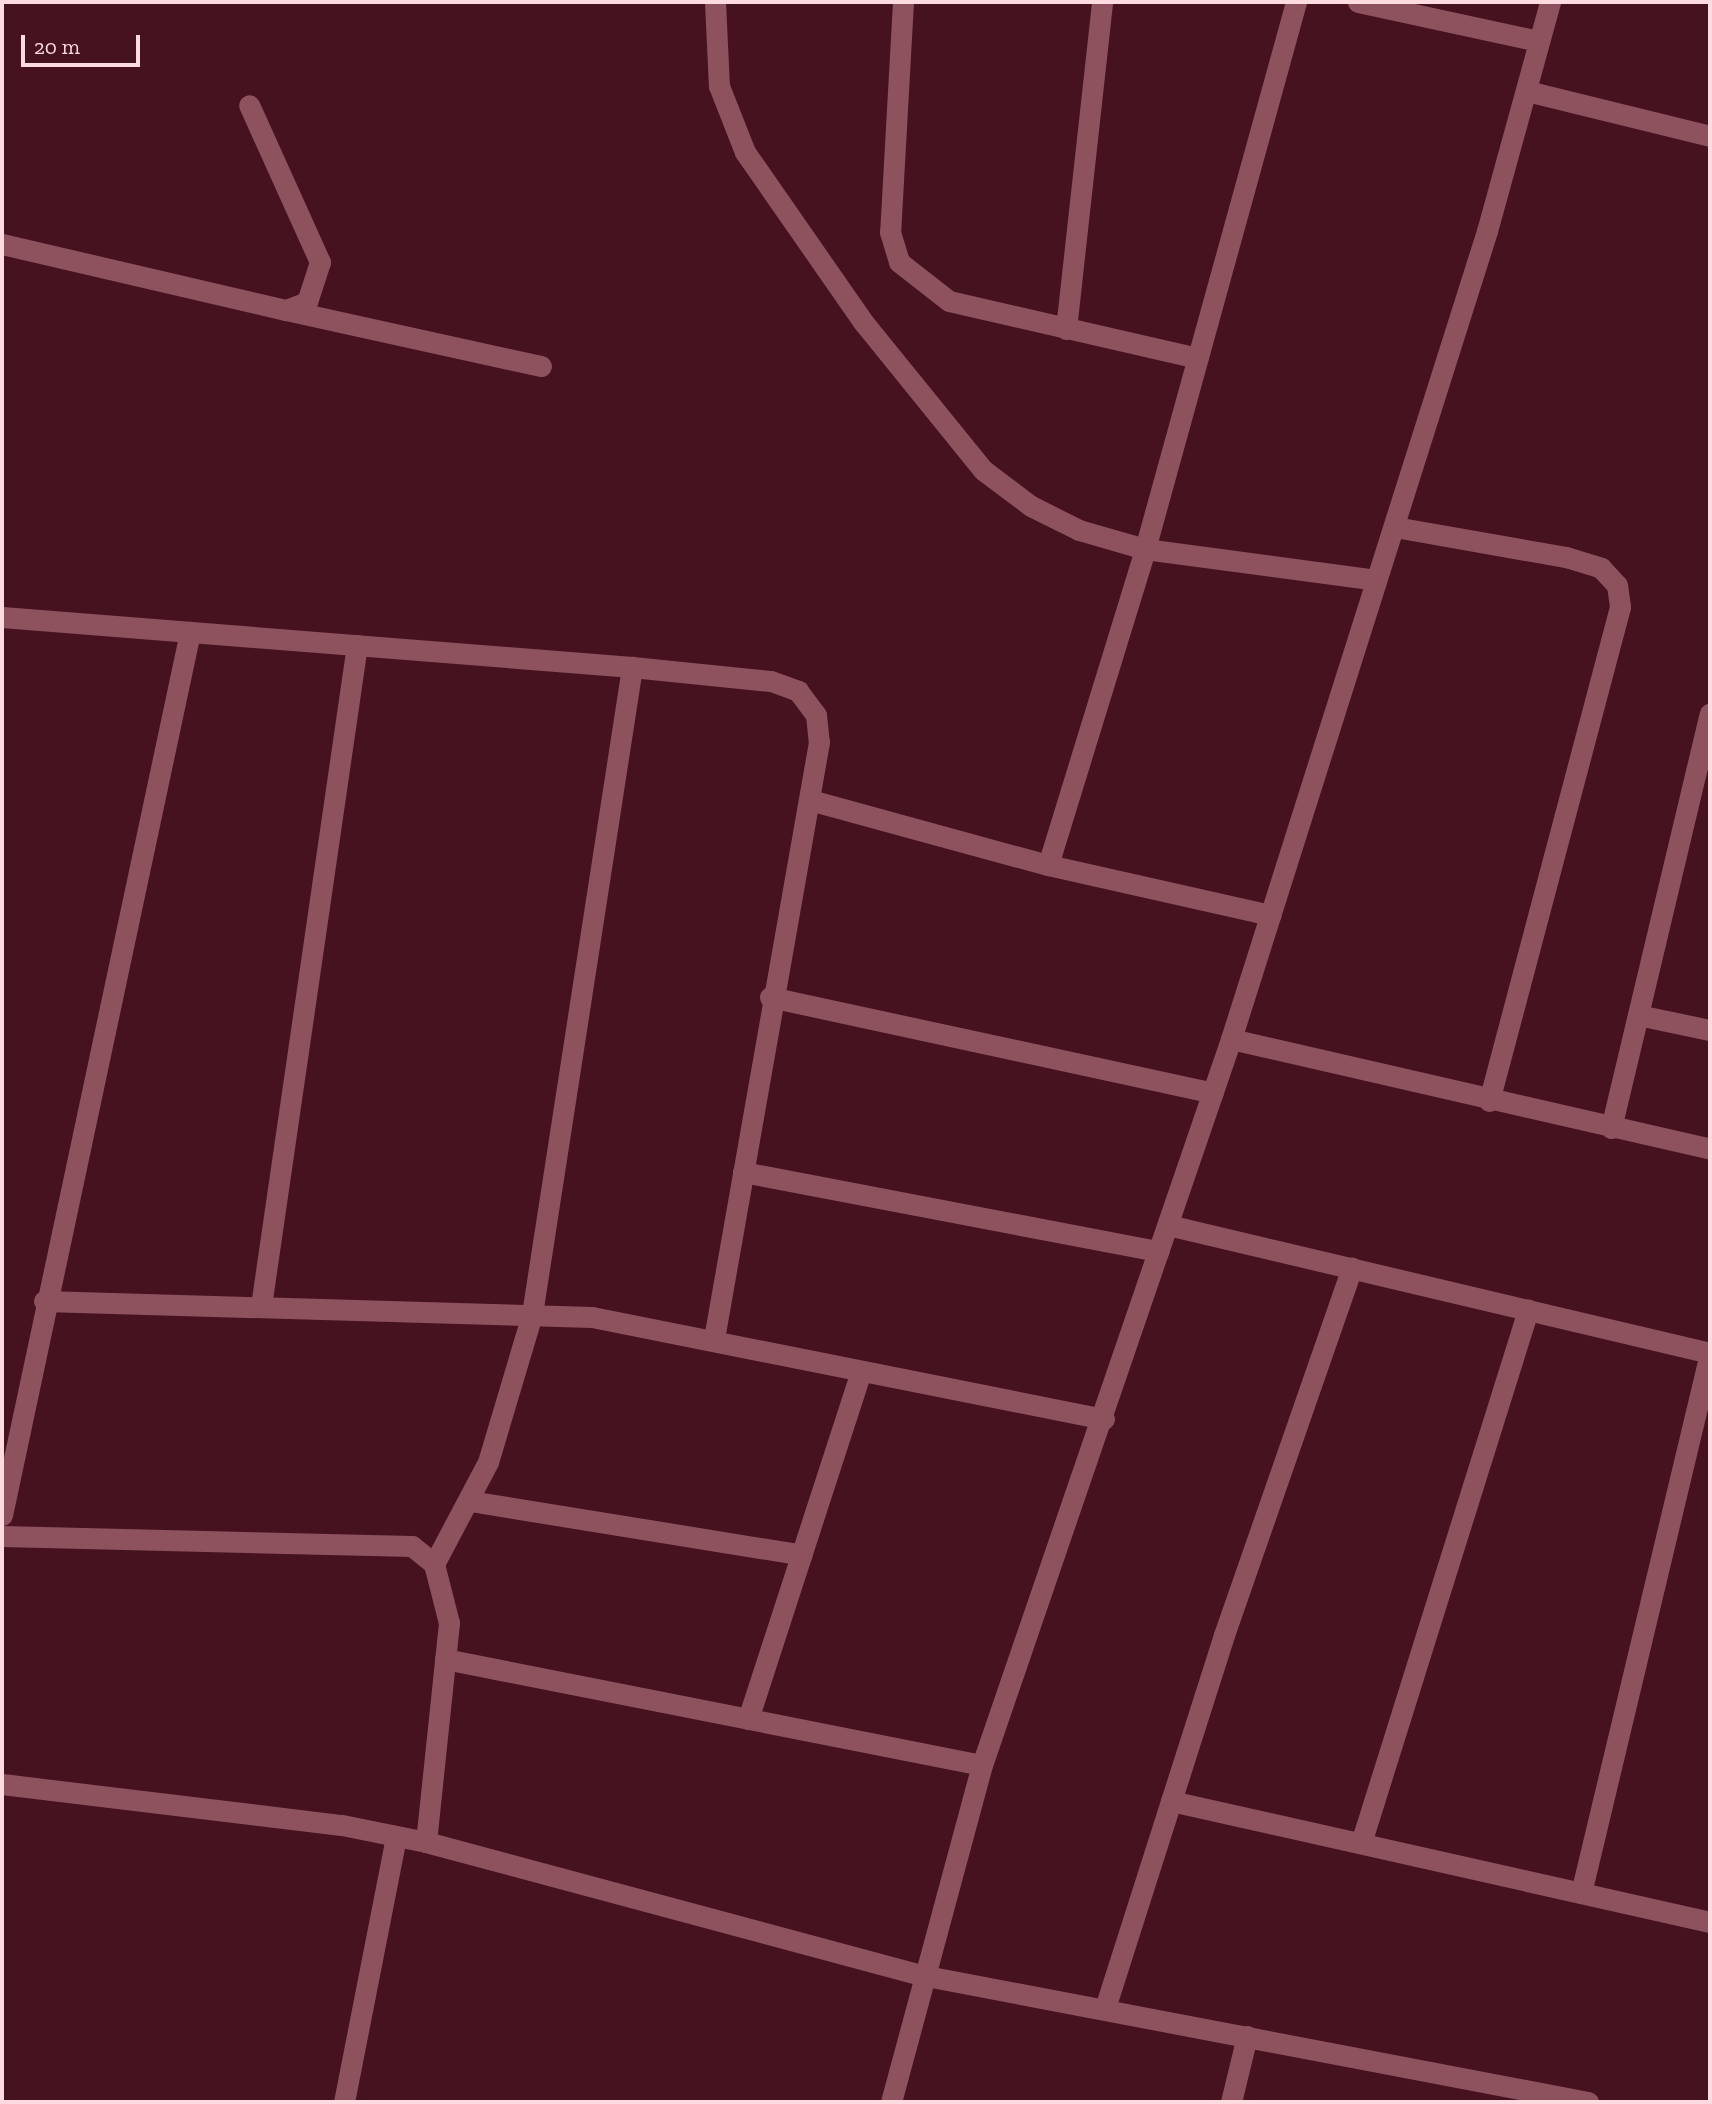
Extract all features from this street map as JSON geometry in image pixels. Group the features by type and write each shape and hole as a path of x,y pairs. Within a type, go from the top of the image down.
{"street":[{"path":"715,2 719,86 735,129 864,323 984,470 1031,506 1079,530 1145,549 1377,580"},
{"path":"903,2 890,232 899,262 949,301 1198,358"},
{"path":"1066,329 1102,2"},
{"path":"1048,865 1145,549 1296,2"},
{"path":"1358,2 1538,41"},
{"path":"891,2102 921,1975 982,1765 1104,1419 1231,1039 1395,527 1527,91 1550,2"},
{"path":"1527,91 1710,136"},
{"path":"249,105 320,262 307,302 286,310"},
{"path":"2,244 541,366"},
{"path":"1395,527 1566,557 1601,568 1617,585 1620,607 1489,1101"},
{"path":"2,617 632,667 771,681 798,691 816,715 819,742 810,800 770,997 714,1339"},
{"path":"2,1515 44,1301 190,632"},
{"path":"261,1306 357,645"},
{"path":"434,1564 470,1501 501,1422 531,1314 632,667"},
{"path":"1611,1128 1710,714"},
{"path":"810,800 1048,865 1270,915"},
{"path":"770,997 1213,1093"},
{"path":"1638,1015 1710,1030"},
{"path":"1231,1039 1489,1101 1710,1149"},
{"path":"743,1172 1159,1251"},
{"path":"1168,1225 1710,1353 1581,1893"},
{"path":"1105,2008 1171,1801 1352,1268"},
{"path":"44,1301 592,1317 714,1339 1104,1419"},
{"path":"1361,1843 1528,1310"},
{"path":"748,1719 861,1371"},
{"path":"470,1501 802,1555"},
{"path":"2,1536 380,1541 412,1546 434,1564 449,1623 426,1842"},
{"path":"445,1659 982,1765"},
{"path":"2,1784 426,1842 921,1975 1588,2102"},
{"path":"1171,1801 1710,1922"},
{"path":"344,2102 396,1836"},
{"path":"1231,2102 1247,2036"}]}
